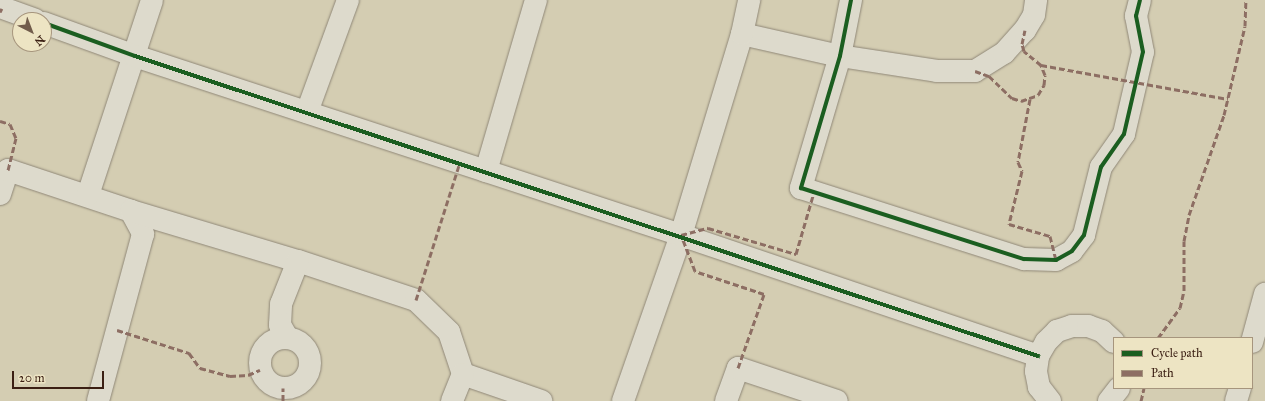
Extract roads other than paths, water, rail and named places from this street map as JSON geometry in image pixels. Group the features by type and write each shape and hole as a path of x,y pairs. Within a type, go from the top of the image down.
{"street":[{"path":"88,195 135,56 152,0"},
{"path":"307,112 348,0"},
{"path":"486,171 536,0"},
{"path":"623,401 681,235 742,34 750,0"},
{"path":"851,0 840,56 801,188 1024,259 1056,260 1072,251 1084,235 1101,166 1124,134 1143,52 1136,16 1140,0"},
{"path":"742,34 840,56 938,71 975,71 1004,53 1025,30 1034,15 1036,0"},
{"path":"0,7 13,12"},
{"path":"52,26 135,56 681,235 1038,356"},
{"path":"0,194 8,170 88,195 131,211 298,261 416,300 449,332 463,374 452,401"},
{"path":"98,401 143,234 131,211"},
{"path":"287,337 280,325 281,304 298,261"},
{"path":"1253,338 1265,294"},
{"path":"1048,400 1039,387 1036,371 1038,356 1046,342 1057,332 1072,326 1088,326 1102,332 1113,341"},
{"path":"726,401 738,368 837,401"},
{"path":"463,374 541,401"},
{"path":"1109,401 1118,389"},
{"path":"1236,401 1240,389"}]}
